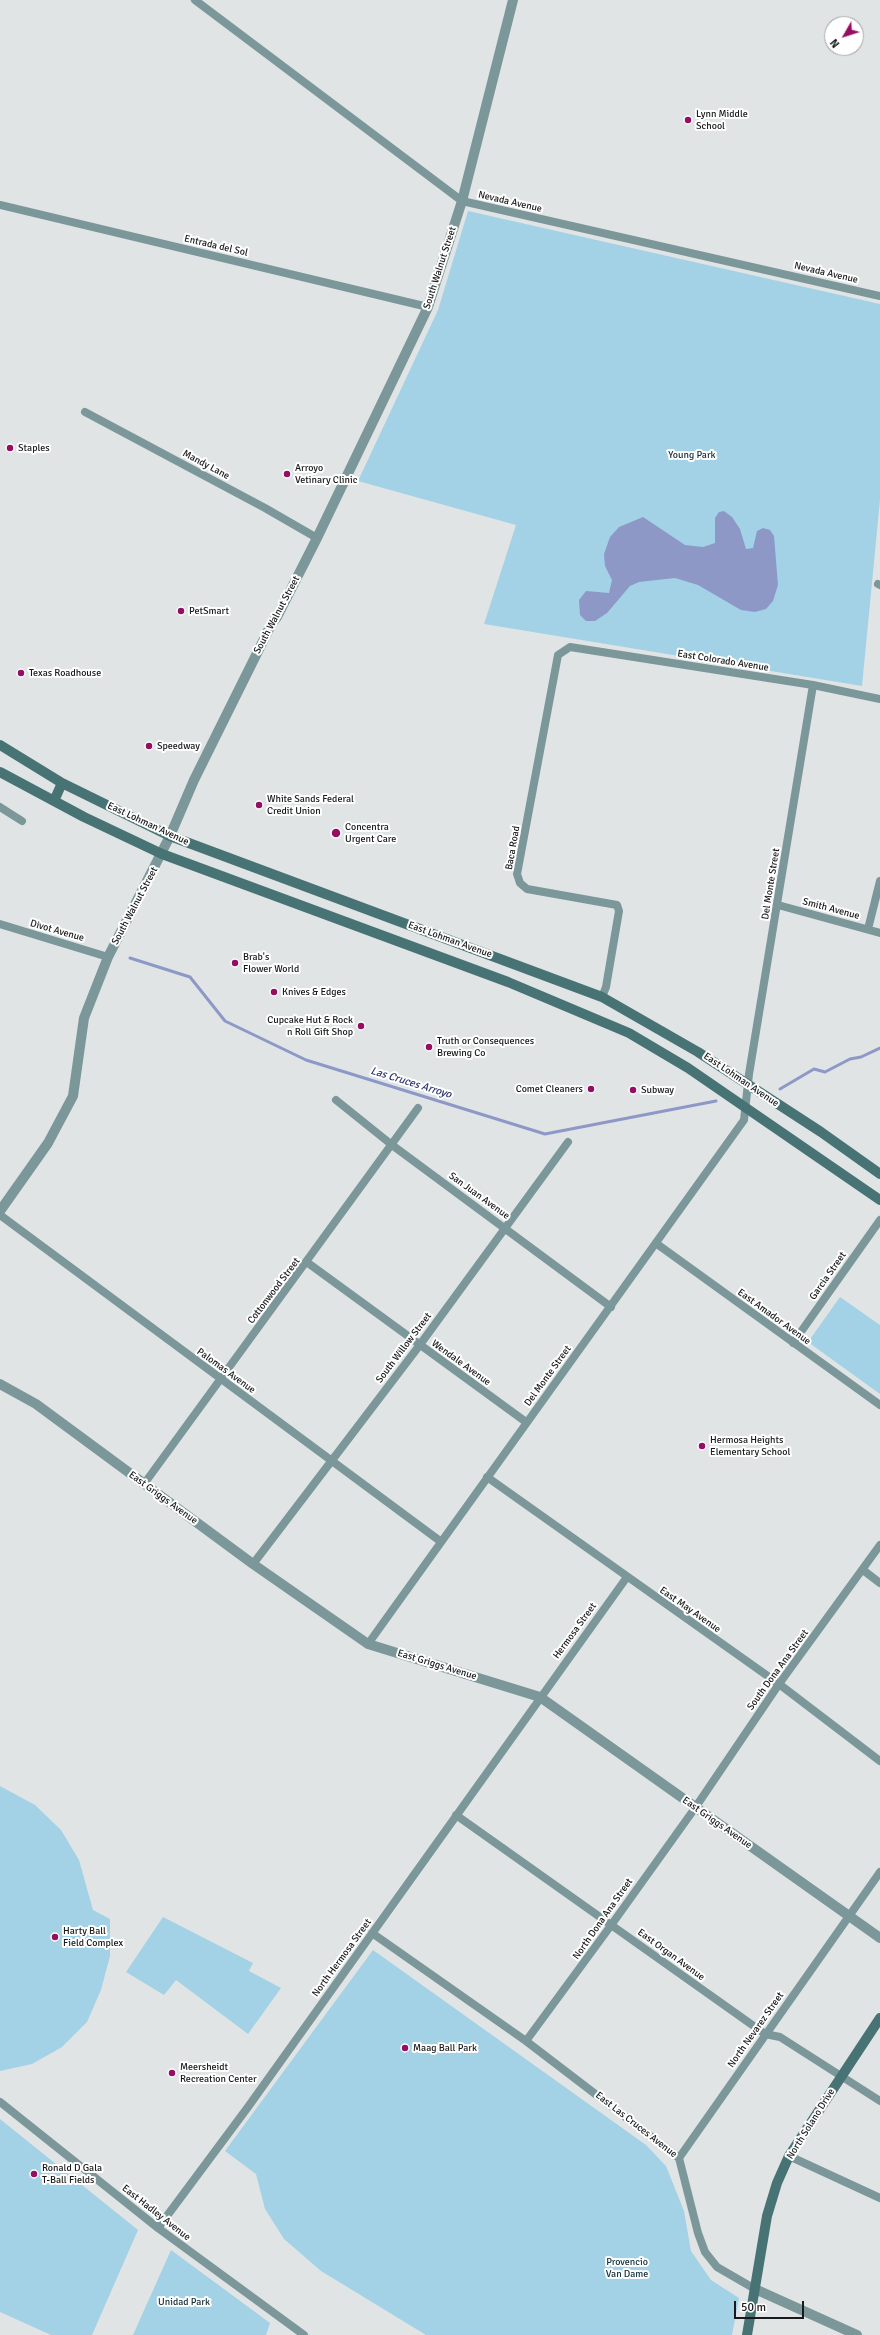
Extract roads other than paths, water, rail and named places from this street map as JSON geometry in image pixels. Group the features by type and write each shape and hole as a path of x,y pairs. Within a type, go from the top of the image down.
{"main road":[{"name":"East Lohman Avenue","path":"0,745 62,783 170,836 602,997 698,1052 821,1132 880,1174"},
{"name":"East Lohman Avenue","path":"0,772 110,830 162,854 565,1005 629,1033 688,1068 880,1200"},
{"path":"54,801 62,783"},
{"name":"North Solano Drive","path":"747,2335 767,2216 777,2183 789,2156 880,2018"}],"street":[{"name":"Nevada Avenue","path":"195,0 462,201 880,296"},
{"name":"South Walnut Street","path":"0,1211 48,1143 73,1096 84,1018 108,957 162,854 216,736 272,623 277,617 317,538 428,307 462,201 513,0"},
{"name":"Entrada del Sol","path":"0,205 428,307"},
{"name":"Mandy Lane","path":"84,412 259,505 317,538"},
{"name":"East Colorado Avenue","path":"563,650 570,647 813,685 880,699"},
{"name":"Baca Road","path":"563,650 558,655 517,874 520,883 527,888 617,905 619,911 606,987 602,997"},
{"name":"Del Monte Street","path":"368,1644 440,1541 657,1244 744,1120 749,1086 749,1074 813,685"},
{"path":"0,807 22,821"},
{"path":"868,929 880,881"},
{"name":"Smith Avenue","path":"778,905 880,932"},
{"name":"Divot Avenue","path":"0,924 108,957"},
{"name":"San Juan Avenue","path":"336,1100 392,1145 611,1307"},
{"name":"Cottonwood Street","path":"144,1484 220,1379 308,1263 418,1108"},
{"name":"South Willow Street","path":"253,1564 419,1346 504,1227 568,1142"},
{"name":"Palomas Avenue","path":"0,1215 440,1541"},
{"name":"Garcia Street","path":"793,1343 880,1220"},
{"name":"East Amador Avenue","path":"657,1244 880,1405"},
{"name":"Wendale Avenue","path":"308,1263 419,1346 526,1422"},
{"name":"East Griggs Avenue","path":"0,1384 36,1404 253,1564 368,1644 540,1697 880,1938"},
{"name":"East May Avenue","path":"487,1478 779,1684 880,1761"},
{"name":"South Dona Ana Street","path":"695,1808 779,1684 880,1545"},
{"path":"863,1570 880,1583"},
{"name":"Hermosa Street","path":"540,1697 627,1577"},
{"name":"North Hermosa Street","path":"158,2228 248,2107 540,1697"},
{"name":"North Dona Ana Street","path":"526,2041 695,1808"},
{"name":"East Organ Avenue","path":"456,1815 612,1924 765,2034 780,2037 829,2070 842,2075 880,2100"},
{"name":"North Nevarez Street","path":"679,2158 880,1872"},
{"name":"East Las Cruces Avenue","path":"372,1933 526,2041 679,2158 698,2233 706,2252 717,2267 755,2290 857,2335"},
{"name":"East Hadley Avenue","path":"0,2102 158,2228 304,2335"},
{"path":"789,2156 880,2198"}],"waterway":[{"name":"Las Cruces Arroyo","path":"130,958 190,977 225,1021 306,1060 545,1134 716,1101"},
{"name":"Las Cruces Arroyo","path":"780,1089 814,1069 825,1072 850,1059 861,1057 880,1048"}],"place":[{"name":"Lynn Middle School","path":"688,120"},
{"name":"Staples","path":"10,448"},
{"name":"Arroyo Vetinary Clinic","path":"287,474"},
{"name":"PetSmart","path":"181,611"},
{"name":"Texas Roadhouse","path":"21,673"},
{"name":"Speedway","path":"149,746"},
{"name":"White Sands Federal Credit Union","path":"259,805"},
{"name":"Concentra Urgent Care","path":"336,833"},
{"name":"Brab's Flower World","path":"235,963"},
{"name":"Knives & Edges","path":"274,992"},
{"name":"Cupcake Hut & Rock n Roll Gift Shop","path":"361,1026"},
{"name":"Truth or Consequences Brewing Co","path":"429,1047"},
{"name":"Comet Cleaners","path":"591,1089"},
{"name":"Subway","path":"633,1090"},
{"name":"Hermosa Heights Elementary School","path":"702,1446"},
{"name":"Harty Ball Field Complex","path":"55,1937"},
{"name":"Maag Ball Park","path":"405,2048"},
{"name":"Meersheidt Recreation Center","path":"172,2073"},
{"name":"Ronald D Gala T-Ball Fields","path":"34,2174"}],"park label":[{"name":"Young Park","path":"692,455"},
{"name":"Provencio Van Dame","path":"627,2268"},
{"name":"Unidad Park","path":"184,2302"}]}
